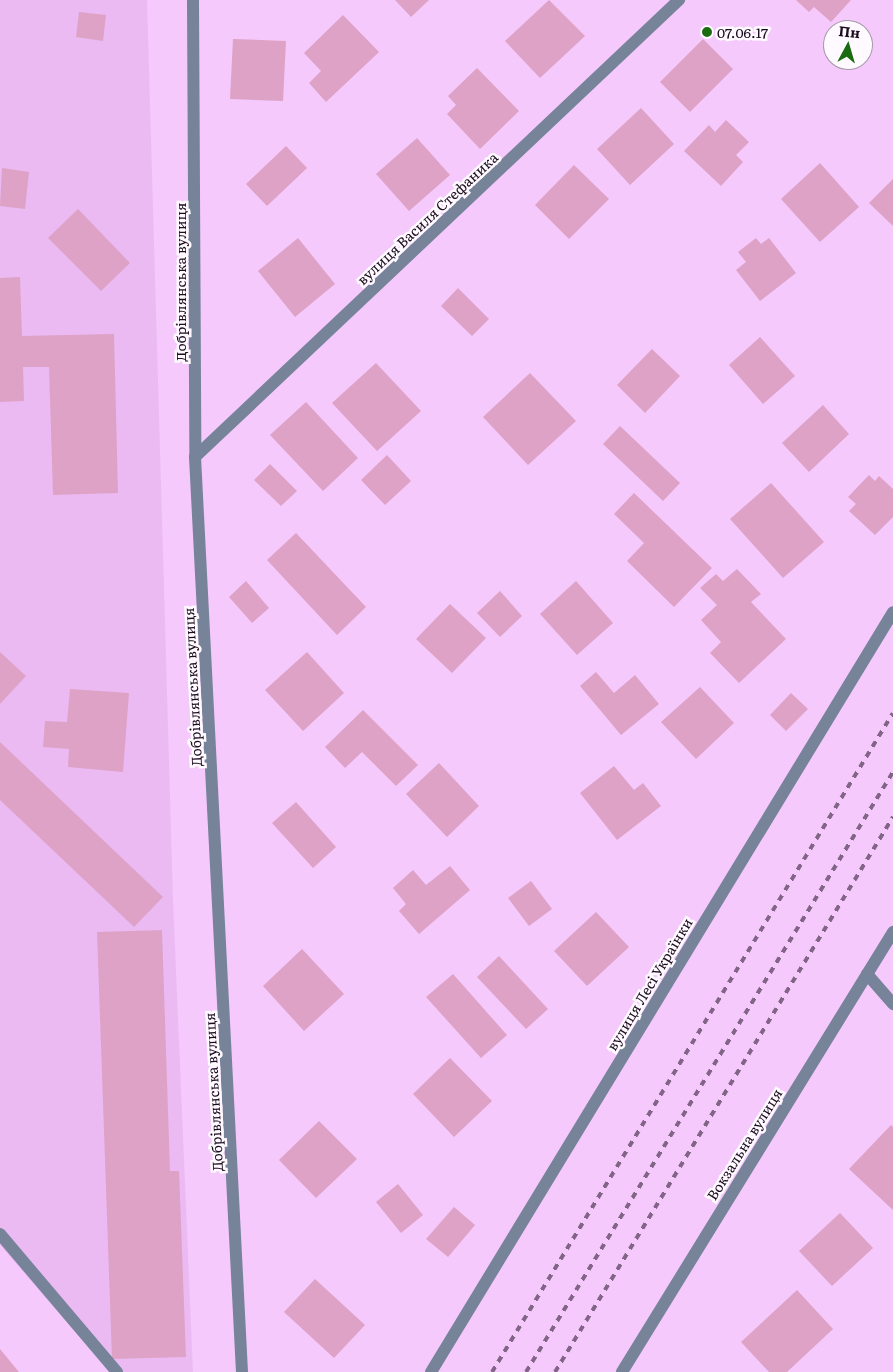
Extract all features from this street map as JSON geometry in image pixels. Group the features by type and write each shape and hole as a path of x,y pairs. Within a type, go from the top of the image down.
{"street":[{"name":"Добрівлянська вулиця","path":"193,0 196,457 242,1372"},
{"name":"вулиця Василя Стефаника","path":"196,457 679,0"},
{"name":"вулиця Лесі Українки","path":"431,1372 893,612"},
{"name":"Вокзальна вулиця","path":"622,1372 893,932"},
{"path":"867,974 893,1004"},
{"path":"0,1234 116,1372"}],"shaded area":[{"path":"0,0 147,0 173,900 193,1372 110,1372 0,1245"}],"building":[{"path":"395,0 429,0 411,17"},
{"path":"549,0 585,36 540,78 505,41"},
{"path":"796,0 851,0 833,20 829,20 814,7 809,12"},
{"path":"79,12 106,15 103,41 76,37"},
{"path":"343,15 379,52 326,102 309,83 321,71 304,53"},
{"path":"233,39 286,41 283,101 230,99"},
{"path":"703,39 733,69 690,112 660,82"},
{"path":"477,68 519,111 480,149 447,114 456,105 448,96"},
{"path":"641,108 674,144 630,185 597,149"},
{"path":"726,120 749,142 736,155 743,162 721,186 684,151 709,125 715,132"},
{"path":"417,138 450,175 409,211 376,174"},
{"path":"286,146 307,168 267,206 246,184"},
{"path":"820,163 859,207 820,242 781,199"},
{"path":"574,165 609,199 569,239 535,205"},
{"path":"2,168 29,172 25,209 0,206"},
{"path":"893,179 893,226 869,203"},
{"path":"78,209 130,263 101,291 48,238"},
{"path":"298,238 335,284 295,317 258,271"},
{"path":"756,238 761,244 769,238 796,273 760,301 736,270 746,262 738,252"},
{"path":"20,277 22,336 114,334 118,493 53,495 49,367 23,367 24,401 0,402 0,278"},
{"path":"458,288 489,319 472,336 441,306"},
{"path":"760,337 795,376 763,404 729,365"},
{"path":"652,349 680,376 645,413 617,385"},
{"path":"376,363 421,411 377,451 332,403"},
{"path":"530,373 576,421 528,465 483,417"},
{"path":"306,402 358,458 323,491 270,435"},
{"path":"823,405 849,434 809,472 782,443"},
{"path":"620,426 680,483 663,501 603,444"},
{"path":"387,455 411,481 385,505 361,480"},
{"path":"270,464 297,491 281,506 254,480"},
{"path":"869,475 875,481 879,476 893,489 893,517 875,535 849,511 856,504 848,497"},
{"path":"771,483 824,542 783,578 730,519"},
{"path":"634,493 712,568 674,607 627,561 644,543 614,514"},
{"path":"296,533 366,607 337,635 267,560"},
{"path":"737,569 761,594 751,602 786,639 739,683 710,653 721,642 701,620 717,605 700,588 716,574 723,581"},
{"path":"246,581 269,608 252,623 229,597"},
{"path":"576,581 613,623 577,655 540,614"},
{"path":"500,591 522,616 500,637 477,613"},
{"path":"450,604 486,638 452,673 416,639"},
{"path":"0,652 26,676 0,704"},
{"path":"307,652 344,693 303,731 265,690"},
{"path":"596,672 614,693 635,675 659,704 621,735 580,686"},
{"path":"700,687 734,723 696,759 661,722"},
{"path":"70,689 129,693 123,772 68,767 69,749 43,747 45,721 67,722"},
{"path":"791,693 808,709 786,731 770,715"},
{"path":"363,710 418,765 396,786 362,752 345,768 325,747"},
{"path":"0,742 163,897 134,927 0,800"},
{"path":"439,763 479,806 447,837 406,794"},
{"path":"614,766 634,790 643,783 661,806 617,840 580,793"},
{"path":"296,802 336,847 313,868 272,823"},
{"path":"450,866 470,890 419,934 399,911 406,904 393,888 413,870 426,885"},
{"path":"531,881 552,909 529,926 508,898"},
{"path":"596,912 629,947 587,986 554,951"},
{"path":"162,930 170,1171 179,1171 186,1357 112,1359 97,932"},
{"path":"302,949 344,994 304,1031 263,986"},
{"path":"499,956 548,1009 526,1029 477,977"},
{"path":"453,974 507,1035 481,1058 426,997"},
{"path":"450,1058 492,1101 454,1137 413,1094"},
{"path":"319,1121 357,1159 316,1198 279,1160"},
{"path":"891,1125 893,1127 893,1210 849,1169"},
{"path":"398,1184 423,1215 401,1233 376,1202"},
{"path":"454,1207 475,1225 448,1257 426,1239"},
{"path":"840,1213 873,1248 832,1286 799,1251"},
{"path":"315,1279 365,1325 334,1358 284,1312"},
{"path":"797,1290 833,1329 787,1372 769,1372 741,1342"},
{"path":"0,1349 19,1372 0,1372"}],"railway":[{"path":"492,1372 893,713"},
{"path":"526,1372 893,772"},
{"path":"555,1372 893,817"}],"place":[{"name":"07.06.17","path":"707,32"}]}
